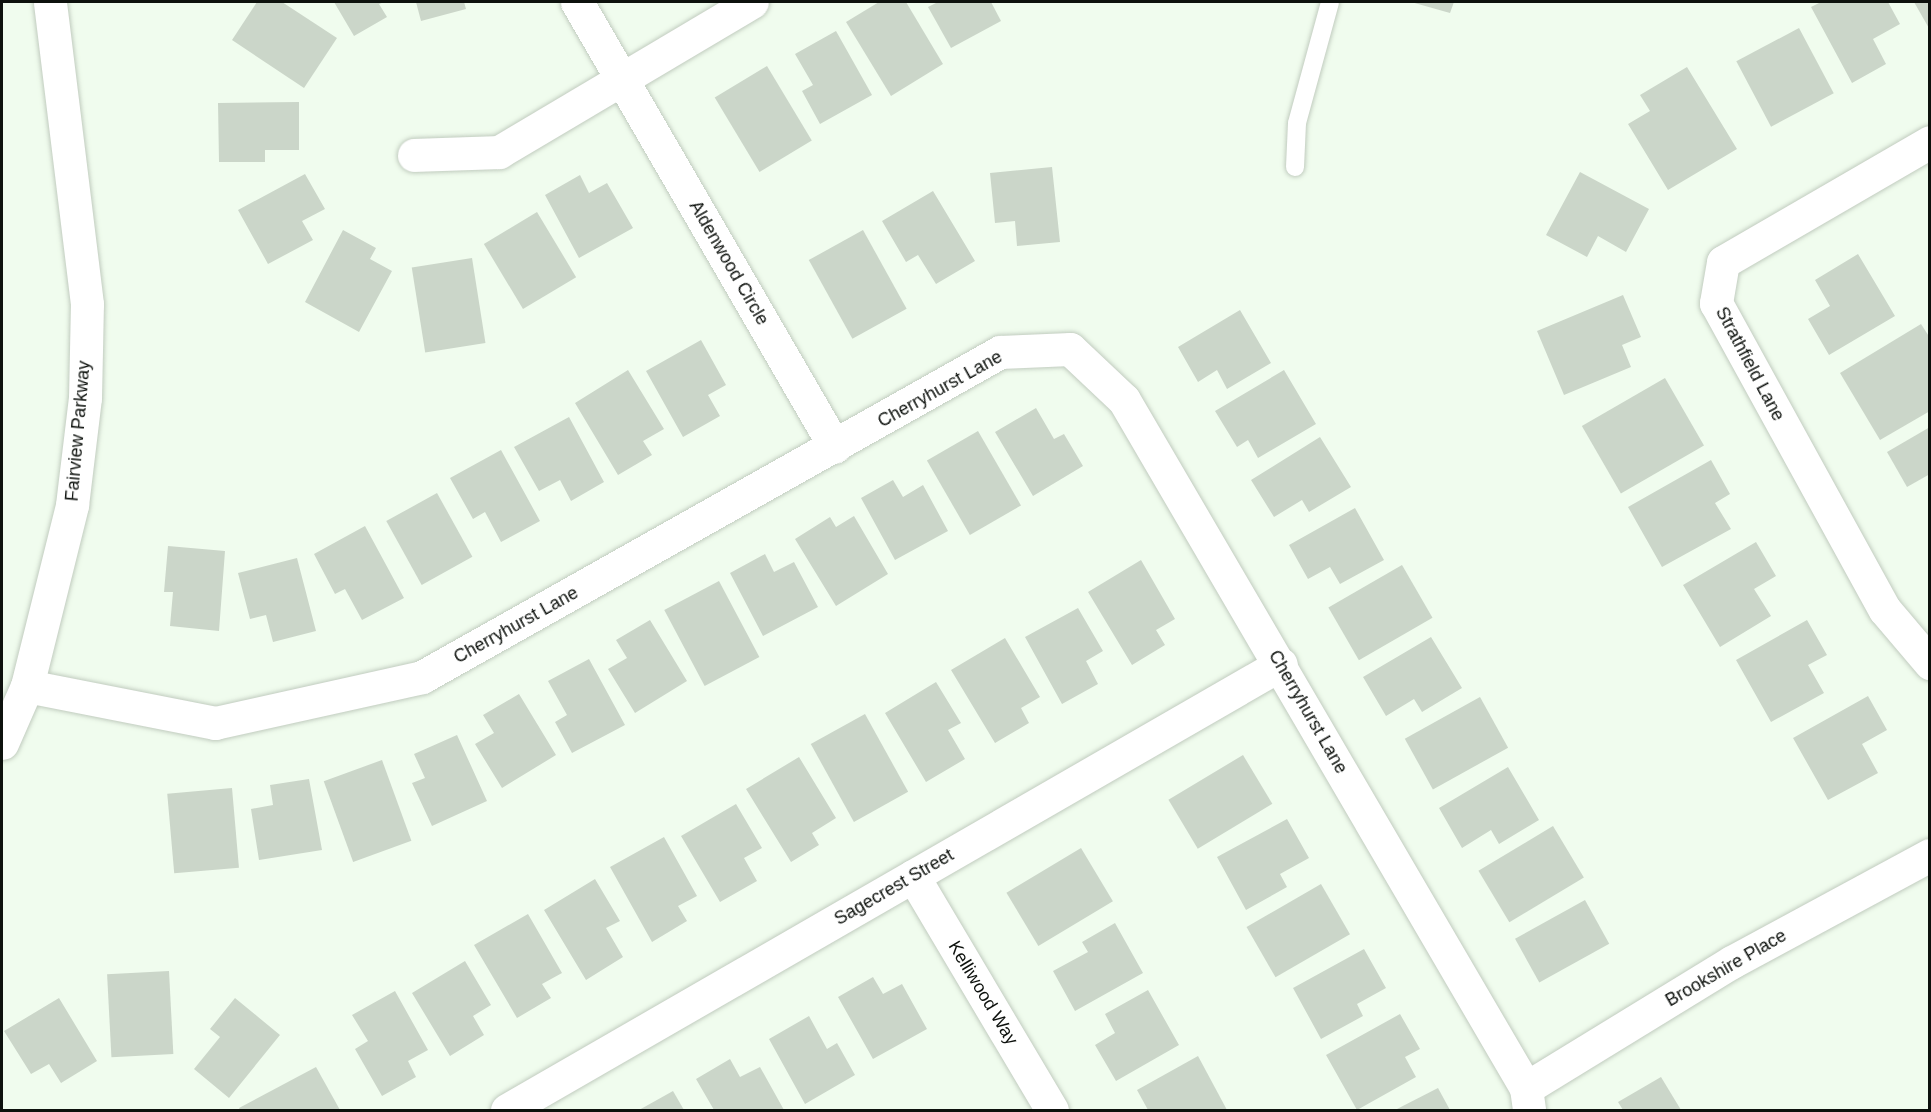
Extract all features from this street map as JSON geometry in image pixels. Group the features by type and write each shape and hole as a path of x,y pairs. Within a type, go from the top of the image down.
{"street":[{"name":"Fairview Parkway","path":"2,743 27,686 72,505 85,398 87,304 50,2"},
{"name":"Aldenwood Circle","path":"577,2 835,447"},
{"path":"414,155 499,152 752,2"},
{"name":"Strathfield Lane","path":"1929,142 1723,262 1716,303 1885,610 1929,663"},
{"name":"Cherryhurst Lane","path":"27,686 215,723 422,677 835,447 1000,352 1070,349 1124,400 1281,664 1527,1099"},
{"name":"Sagecrest Street","path":"507,1110 1281,664"},
{"name":"Brookshire Place","path":"1527,1099 1732,962 1929,855"},
{"name":"Kelliwood Way","path":"913,876 1052,1110"}],"lane":[{"path":"1295,167 1297,123 1330,2"}],"building":[{"path":"257,2 282,2 337,38 304,88 232,40"},
{"path":"334,2 384,2 379,4 387,17 354,36"},
{"path":"416,2 464,2 466,9 421,21"},
{"path":"879,2 906,2 943,64 891,96 846,22"},
{"path":"938,2 991,2 1001,21 951,48 928,7"},
{"path":"1411,2 1454,2 1450,13"},
{"path":"1821,2 1888,2 1900,24 1873,39 1886,64 1852,83 1811,7"},
{"path":"1914,2 1930,2 1930,30"},
{"path":"1799,28 1834,93 1771,127 1736,61"},
{"path":"836,31 872,95 820,124 802,91 813,85 795,54"},
{"path":"767,66 812,141 760,172 715,97"},
{"path":"1687,67 1737,149 1668,190 1628,124 1650,111 1640,95"},
{"path":"299,102 299,150 265,150 265,162 219,162 218,103"},
{"path":"1052,167 1060,242 1017,246 1015,221 995,223 990,173"},
{"path":"1580,172 1649,209 1626,252 1598,236 1587,257 1546,235"},
{"path":"305,174 325,209 302,221 313,240 268,264 238,210"},
{"path":"580,175 589,193 607,183 633,228 579,258 545,195"},
{"path":"933,191 975,261 936,284 918,255 906,262 882,221"},
{"path":"537,212 576,277 523,309 484,244"},
{"path":"343,230 376,248 370,259 392,271 359,332 305,302"},
{"path":"863,230 907,309 852,339 809,260"},
{"path":"1858,254 1895,316 1829,355 1808,319 1830,306 1815,280"},
{"path":"472,258 485,343 425,352 412,268"},
{"path":"1623,295 1641,337 1622,345 1631,367 1564,395 1537,331"},
{"path":"1240,310 1271,363 1227,389 1217,370 1198,382 1178,347"},
{"path":"1921,324 1930,338 1930,411 1880,440 1840,373"},
{"path":"701,340 726,385 708,395 720,416 683,437 646,371"},
{"path":"628,370 664,429 643,441 652,455 618,475 575,403"},
{"path":"1284,370 1316,424 1258,458 1248,440 1237,447 1215,411"},
{"path":"1665,378 1704,446 1621,494 1582,426"},
{"path":"1036,408 1054,439 1064,434 1083,466 1033,496 995,432"},
{"path":"569,417 604,482 571,501 560,480 539,491 514,447"},
{"path":"1930,427 1930,474 1907,487 1887,452"},
{"path":"978,431 1021,505 970,535 927,460"},
{"path":"1320,437 1351,487 1309,512 1302,500 1274,517 1251,480"},
{"path":"501,450 540,521 501,542 485,512 473,519 450,478"},
{"path":"1711,460 1730,494 1715,503 1731,529 1662,567 1628,507"},
{"path":"893,480 903,497 923,485 948,531 895,560 861,498"},
{"path":"437,493 472,557 422,585 386,521"},
{"path":"1355,508 1384,560 1340,584 1330,567 1308,579 1289,545"},
{"path":"854,516 888,574 836,606 795,539 830,517 836,527"},
{"path":"365,526 404,598 362,620 345,589 335,594 314,554"},
{"path":"1756,542 1776,576 1754,589 1771,616 1720,647 1683,585"},
{"path":"168,546 225,551 219,631 170,626 173,592 164,592"},
{"path":"765,554 774,572 794,562 818,607 763,636 730,573"},
{"path":"297,558 316,631 273,642 266,615 250,619 238,573"},
{"path":"1141,560 1175,619 1156,630 1165,645 1132,665 1088,592"},
{"path":"1402,565 1432,618 1359,660 1328,608"},
{"path":"719,581 759,657 705,686 664,610"},
{"path":"1078,608 1103,651 1086,661 1098,684 1062,704 1025,637"},
{"path":"650,620 687,681 635,713 608,669 627,658 616,640"},
{"path":"1807,620 1827,655 1808,665 1824,693 1771,722 1736,660"},
{"path":"1431,637 1462,688 1422,712 1414,699 1386,716 1363,677"},
{"path":"1005,638 1040,697 1021,708 1029,723 995,743 951,670"},
{"path":"589,659 625,725 572,753 555,722 567,715 548,681"},
{"path":"936,682 961,723 948,730 965,759 926,782 885,713"},
{"path":"519,694 556,755 502,788 475,744 494,733 483,715"},
{"path":"1868,696 1887,730 1862,744 1878,773 1828,800 1793,738"},
{"path":"1480,697 1508,748 1433,789 1405,739"},
{"path":"865,714 908,792 854,822 811,744"},
{"path":"457,735 487,801 432,826 412,783 425,778 414,754"},
{"path":"1243,755 1272,804 1198,849 1168,800"},
{"path":"799,757 836,818 812,833 819,845 791,862 746,789"},
{"path":"382,760 411,841 353,862 324,781"},
{"path":"1508,767 1539,820 1499,844 1491,830 1462,848 1439,808"},
{"path":"309,779 322,850 259,860 251,809 273,805 270,785"},
{"path":"232,788 239,868 174,873 167,794"},
{"path":"736,804 762,848 744,858 757,881 720,902 681,836"},
{"path":"1287,819 1309,858 1280,874 1287,887 1246,910 1217,857"},
{"path":"1553,826 1584,877 1509,922 1478,871"},
{"path":"664,837 697,896 678,906 687,921 652,942 610,867"},
{"path":"1081,848 1113,901 1038,946 1006,893"},
{"path":"595,879 620,921 606,928 623,957 586,980 544,910"},
{"path":"1321,884 1350,934 1276,977 1247,927"},
{"path":"1585,900 1609,944 1539,983 1515,939"},
{"path":"528,914 562,973 542,984 551,998 517,1018 474,945"},
{"path":"1115,923 1143,973 1075,1011 1053,971 1088,952 1082,942"},
{"path":"1364,949 1386,988 1357,1004 1363,1016 1321,1039 1293,988"},
{"path":"465,961 491,1005 473,1016 484,1035 450,1056 412,993"},
{"path":"169,971 173,1054 111,1057 107,974"},
{"path":"873,977 883,994 902,984 927,1029 873,1059 838,997"},
{"path":"1148,990 1179,1045 1116,1081 1095,1045 1115,1033 1105,1014"},
{"path":"395,991 428,1050 408,1061 416,1077 382,1096 355,1049 368,1041 352,1015"},
{"path":"59,998 97,1061 61,1083 49,1064 31,1074 4,1031"},
{"path":"235,998 280,1035 229,1098 194,1069 220,1037 210,1029"},
{"path":"1400,1014 1420,1049 1405,1057 1416,1077 1357,1110 1326,1055"},
{"path":"809,1016 827,1049 837,1043 855,1075 805,1104 769,1039"},
{"path":"1198,1056 1227,1110 1148,1110 1137,1090"},
{"path":"730,1059 740,1077 760,1067 784,1110 714,1110 696,1079"},
{"path":"316,1067 340,1110 240,1110 239,1108"},
{"path":"1661,1077 1681,1110 1623,1110 1618,1102"},
{"path":"1438,1088 1450,1110 1395,1110"},
{"path":"673,1091 684,1110 639,1110"}]}
